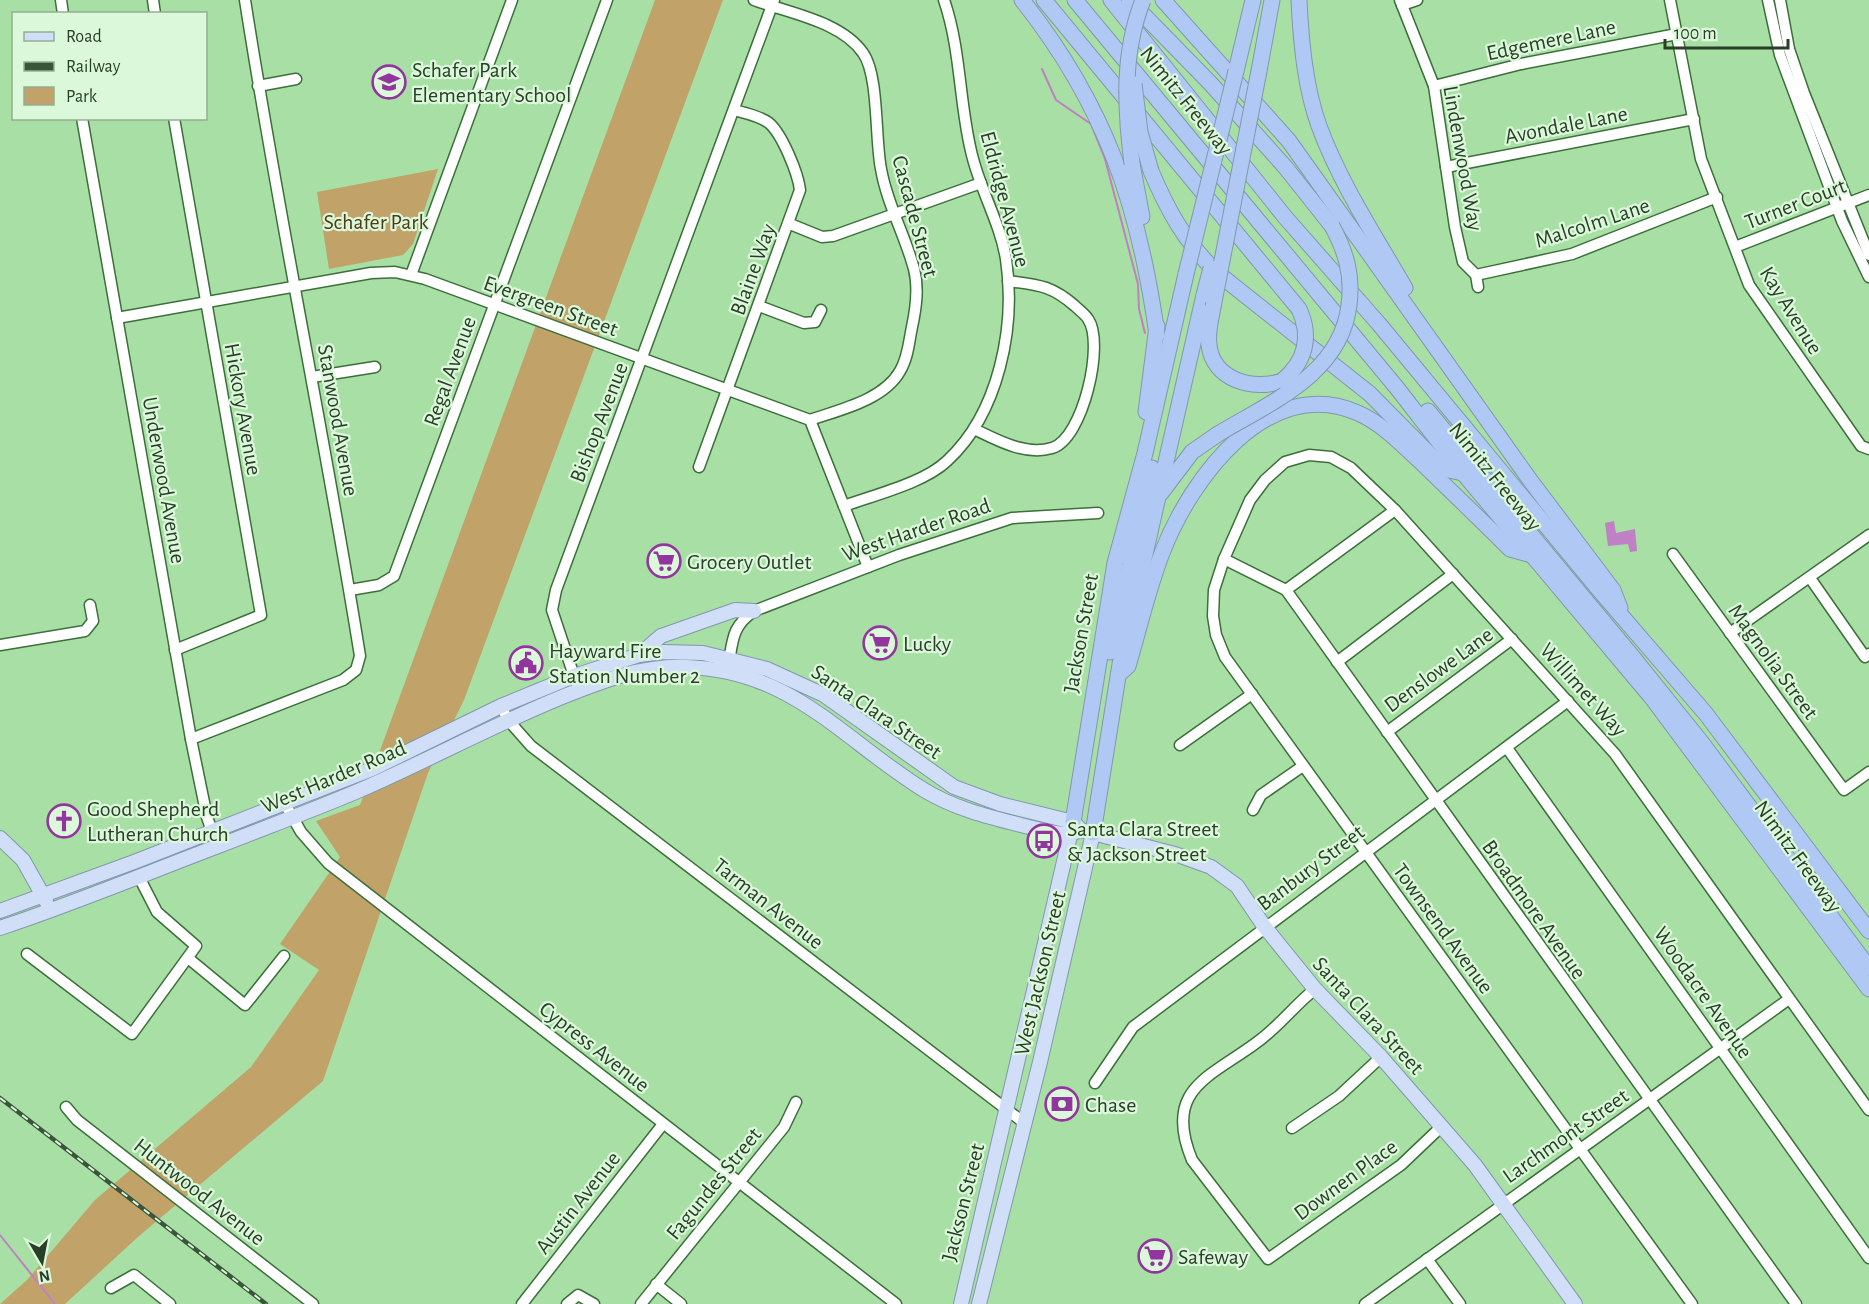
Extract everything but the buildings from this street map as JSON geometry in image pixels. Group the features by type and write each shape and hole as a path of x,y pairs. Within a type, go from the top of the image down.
{"highway":[{"path":"1022,0 1077,80 1106,134 1118,166 1148,272 1156,335"},
{"path":"1044,0 1299,309 1306,335 1304,351 1299,364 1282,381 1262,386 1242,383 1226,375 1212,358 1208,344 1208,301 1244,140 1259,71 1272,0"},
{"name":"Nimitz Freeway","path":"1075,0 1397,388 1463,473 1686,742 1869,989"},
{"path":"1087,0 1639,665 1708,752 1869,968"},
{"name":"Nimitz Freeway","path":"1110,0 1270,199 1379,324 1601,592 1706,714 1869,931"},
{"path":"1129,0 1211,84 1286,168 1332,226 1347,258 1351,287 1347,318 1341,338 1325,362 1308,378 1191,452 1175,471 1155,503"},
{"path":"1143,0 1126,72 1125,103 1132,164 1156,277 1159,309 1146,407 1145,453"},
{"path":"1163,0 1289,141 1530,480 1613,590 1624,616"},
{"path":"1236,70 1247,0"},
{"path":"1145,453 1253,0"},
{"path":"1299,0 1308,84 1319,126 1361,212 1442,354"},
{"path":"1132,48 1140,132 1151,171 1170,215 1201,256 1216,272 1370,394 1444,469 1463,473"},
{"name":"Jackson Street","path":"1079,830 1120,673 1155,503 1208,301"},
{"path":"1079,830 1113,637 1159,440 1175,322"},
{"path":"1120,673 1128,666 1162,552 1193,491 1209,469 1241,437 1278,411 1292,406 1318,404 1344,408 1375,422 1510,549 1532,555"},
{"name":"Jackson Street","path":"1079,830 1115,563 1145,453"},
{"path":"1601,592 1604,610 1747,789 1869,956"}],"main road":[{"path":"639,655 662,636 735,609 754,610"},
{"name":"Santa Clara Street","path":"574,676 639,655 684,651 730,658 767,669 824,696 954,787 1079,830 1168,852 1213,868 1237,886 1264,926 1315,989 1381,1057 1442,1126 1503,1203 1575,1304"},
{"name":"Santa Clara Street","path":"578,691 610,678 650,669 685,666 727,673 760,682 796,698 828,717 911,782 955,806 980,815 1079,830"},
{"name":"West Harder Road","path":"0,911 372,769 501,706 574,676"},
{"path":"544,688 549,702"},
{"name":"West Harder Road","path":"0,928 140,879 217,846 293,818 361,790 508,720 578,691"},
{"name":"West Jackson Street","path":"1007,1110 1079,830"},
{"name":"West Jackson Street","path":"1023,1122 1040,1062 1079,830"},
{"path":"0,838 23,860 51,911"},
{"name":"Jackson Street","path":"961,1304 1007,1110"},
{"name":"Jackson Street","path":"979,1304 1023,1122"}],"street":[{"name":"Stanwood Avenue","path":"191,739 343,681 356,670 360,656 312,377 258,86 245,0"},
{"path":"411,275 512,0"},
{"name":"Regal Avenue","path":"350,590 379,585 394,576 607,0"},
{"name":"Cascade Street","path":"754,0 773,3 834,29 853,41 864,55 873,91 880,165 914,269 917,287 910,334 900,371 891,382 871,396 810,420"},
{"name":"Eldridge Avenue","path":"844,506 928,474 947,462 974,429 988,401 999,366 1007,322 1008,281 1001,236 970,151 957,46 944,0"},
{"path":"1401,2 1417,0"},
{"name":"Kay Avenue","path":"1670,0 1701,159 1749,285 1861,446 1869,449"},
{"path":"1768,0 1780,56 1837,207 1869,277"},
{"path":"1780,0 1789,49 1869,255"},
{"name":"Lindenwood Way","path":"1401,2 1434,86 1463,262 1476,274 1478,287"},
{"name":"Bishop Avenue","path":"578,691 552,610 556,590 773,3"},
{"name":"Edgemere Lane","path":"1434,86 1521,64 1677,34"},
{"path":"258,86 296,79"},
{"name":"Blaine Way","path":"699,467 790,224 800,190 799,178 769,123 734,110"},
{"name":"Avondale Lane","path":"1446,167 1694,119"},
{"name":"Underwood Avenue","path":"82,120 191,739 217,846"},
{"name":"Hickory Avenue","path":"174,120 261,615 175,650"},
{"path":"790,224 822,237 833,236 981,183"},
{"name":"Turner Court","path":"1735,247 1869,195"},
{"name":"Malcolm Lane","path":"1476,274 1572,254 1717,197"},
{"name":"Evergreen Street","path":"117,318 371,273 411,275 810,420"},
{"path":"974,429 1013,448 1053,448 1068,438 1083,405 1095,351 1095,338 1089,319 1058,292 1044,286 1008,281"},
{"path":"759,306 804,323 815,322 821,310"},
{"path":"312,377 375,367"},
{"path":"810,420 868,567"},
{"name":"Willimet Way","path":"1224,559 1250,500 1265,480 1285,462 1309,455 1331,457 1351,468 1395,510 1615,754 1869,1110"},
{"path":"1286,590 1395,510"},
{"name":"West Harder Road","path":"754,610 868,567 1012,518 1098,513"},
{"path":"1730,633 1869,535"},
{"name":"Magnolia Street","path":"1673,554 1844,790 1869,772"},
{"name":"Broadmore Avenue","path":"1224,559 1286,590 1648,1100 1796,1304"},
{"name":"Townsend Avenue","path":"1224,559 1214,590 1213,616 1216,635 1225,657 1692,1304"},
{"path":"1337,662 1453,574"},
{"path":"1810,578 1865,657 1869,654"},
{"path":"0,645 85,631 93,621 90,605"},
{"path":"727,673 739,621 754,610"},
{"name":"Denslowe Lane","path":"1387,732 1512,639"},
{"path":"1180,745 1252,694"},
{"name":"Banbury Street","path":"1095,1083 1133,1027 1364,851 1568,701"},
{"name":"Tarman Avenue","path":"501,706 508,720 531,746 1023,1122"},
{"name":"Woodacre Avenue","path":"1507,748 1869,1258"},
{"path":"1252,810 1261,795 1303,766"},
{"name":"Cypress Avenue","path":"285,804 311,846 328,863 896,1304"},
{"path":"27,954 132,1034 196,946 157,912 140,879"},
{"path":"188,958 245,1005 284,956"},
{"name":"Downen Place","path":"1315,989 1262,1039 1197,1084 1181,1119 1184,1141 1192,1160 1268,1259 1401,1165 1442,1126"},
{"name":"Larchmont Street","path":"1365,1304 1789,999"},
{"path":"1292,1128 1339,1096 1381,1057"},
{"name":"Fagundes Street","path":"640,1304 784,1127 796,1102"},
{"name":"Huntwood Avenue","path":"66,1107 85,1126 313,1304"},
{"name":"Austin Avenue","path":"522,1304 663,1124"},
{"path":"1427,1259 1460,1304"},
{"path":"111,1288 134,1275 170,1304"},
{"path":"656,1284 681,1304"},
{"path":"567,1304 578,1295 594,1304"}],"green space":[{"path":"655,0 723,0 464,700 428,773 323,1081 139,1236 65,1304 0,1304 27,1280 95,1200 251,1067 319,970 280,944 340,857 316,821 360,805"},
{"name":"Schafer Park","path":"438,169 413,244 403,255 329,269 317,192"}],"shaded area":[{"path":"1614,521 1616,533 1635,529 1637,551 1630,552 1628,544 1608,546 1605,523"}],"waterway":[{"path":"1042,69 1056,100 1091,124 1105,159 1138,284 1139,309 1145,333"},
{"path":"0,1235 55,1304"}],"railway":[{"path":"0,1098 266,1304"}],"place":[{"name":"Schafer Park Elementary School","path":"389,82"},
{"name":"Grocery Outlet","path":"664,561"},
{"name":"Lucky","path":"880,643"},
{"name":"Hayward Fire Station Number 2","path":"526,663"},
{"name":"Good Shepherd Lutheran Church","path":"64,821"},
{"name":"Santa Clara Street & Jackson Street","path":"1044,841"},
{"name":"Chase","path":"1062,1104"},
{"name":"Safeway","path":"1155,1256"}]}
